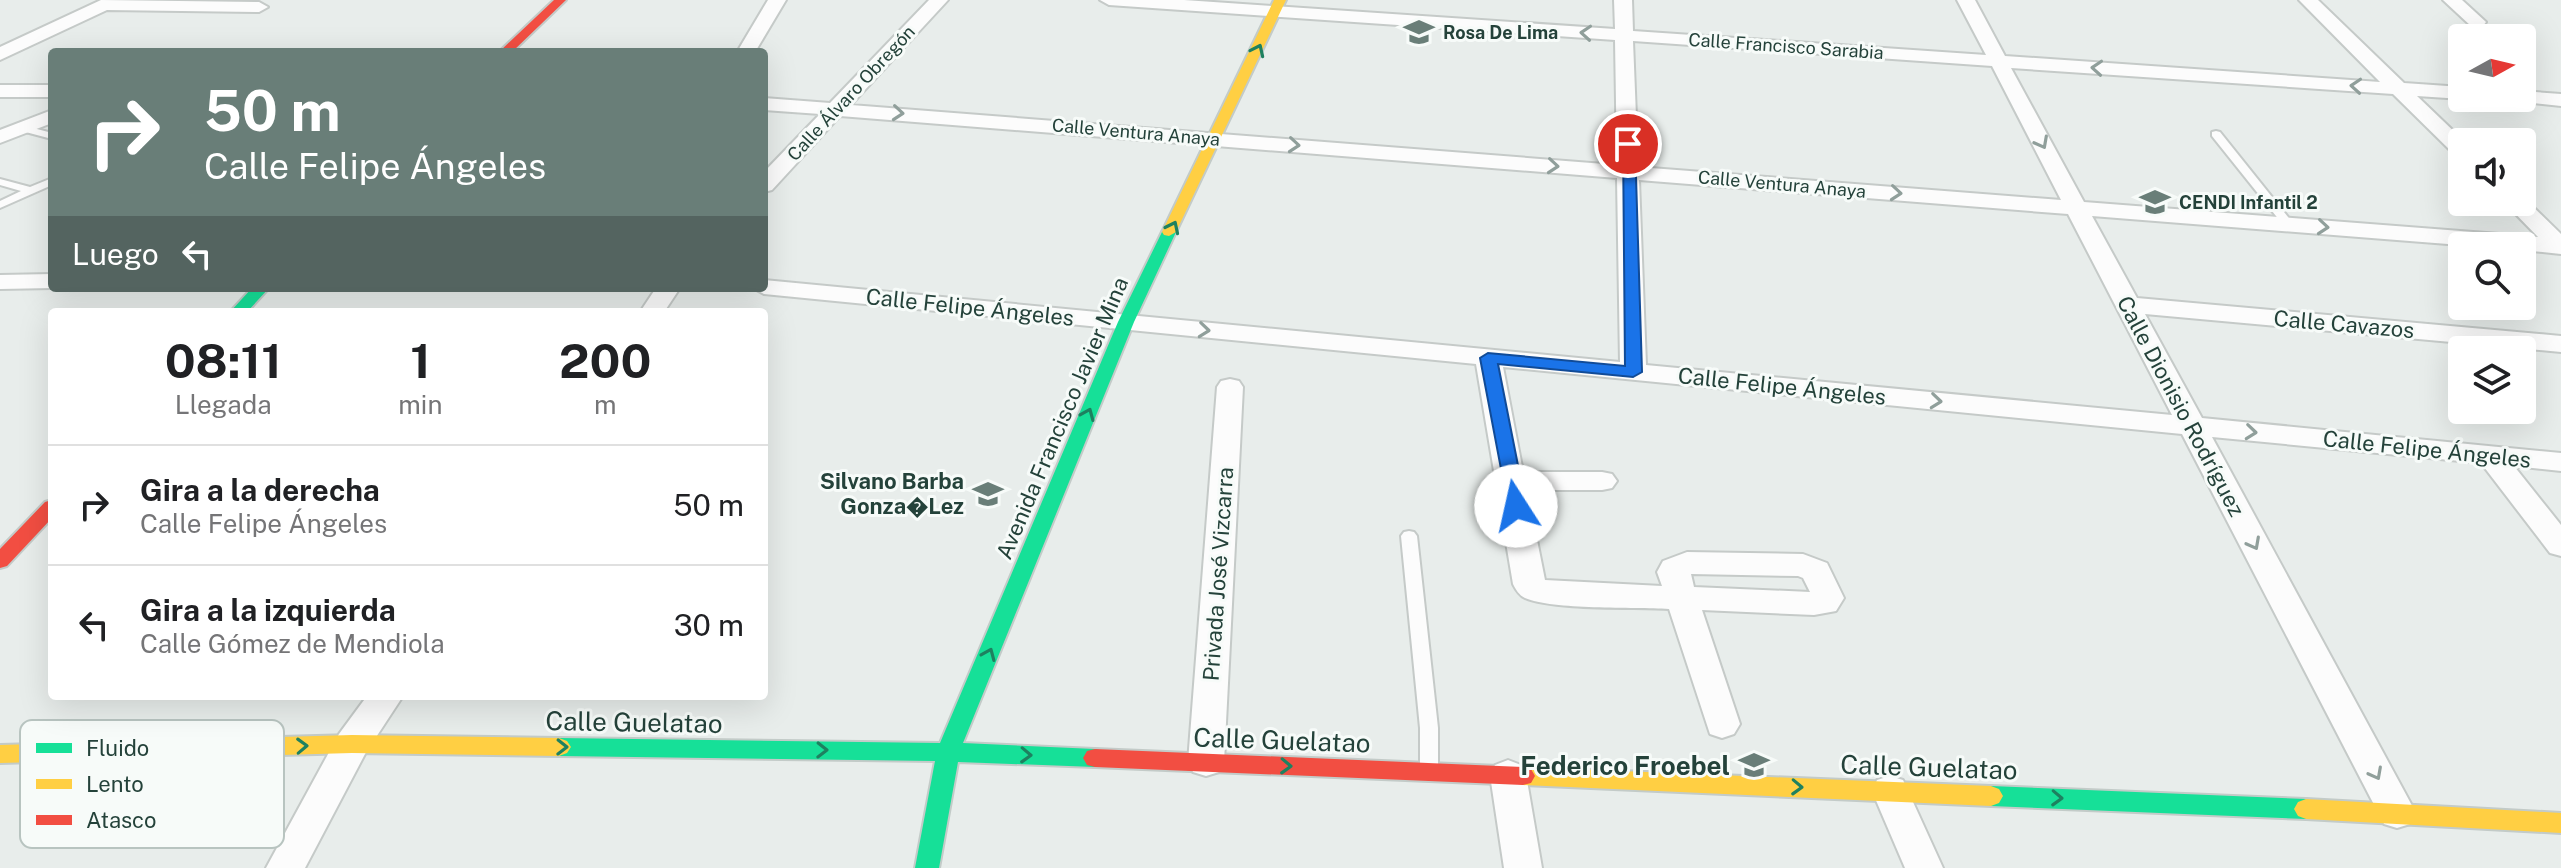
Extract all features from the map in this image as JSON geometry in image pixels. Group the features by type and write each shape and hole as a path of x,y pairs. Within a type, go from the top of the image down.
{"street":[{"path":"509,48 560,0"},
{"path":"748,48 777,0"},
{"name":"Calle Álvaro Obregón","path":"768,181 939,0"},
{"name":"Calle Francisco Sarabia","path":"1109,0 1278,6 1624,35 2448,92"},
{"path":"1623,0 1633,372"},
{"name":"Calle Dionisio Rodríguez","path":"1966,0 2397,813"},
{"path":"2308,0 2448,137"},
{"path":"2452,0 2477,22"},
{"path":"6,49 109,3 259,7"},
{"name":"Avenida Francisco Javier Mina","path":"927,868 948,752 1126,322 1217,139 1278,6"},
{"path":"0,91 48,91"},
{"path":"2536,98 2561,100"},
{"name":"Calle Ventura Anaya","path":"768,104 2561,247"},
{"path":"0,137 48,118"},
{"path":"2529,216 2561,247"},
{"path":"0,282 48,281"},
{"name":"Calle Felipe Ángeles","path":"768,287 2561,462"},
{"path":"242,308 257,292"},
{"name":"Calle Cavazos","path":"2127,305 2561,344"},
{"path":"1488,358 1529,584 1534,589 1683,597 1722,724"},
{"name":"Privada José Vizcarra","path":"1206,762 1230,387"},
{"path":"2490,455 2561,546"},
{"path":"1511,481 1602,481"},
{"path":"6,548 48,510"},
{"path":"285,868 352,744 383,700"},
{"name":"Calle Guelatao","path":"284,746 352,744 948,752 2397,813 2561,823"},
{"name":"Calle Guelatao","path":"0,754 20,753"},
{"path":"1508,775 1523,868"},
{"path":"1890,791 1924,868"}],"lane":[{"path":"22,128 48,135"},
{"path":"2216,134 2288,224"},
{"path":"0,182 33,191"},
{"path":"0,205 48,183"},
{"path":"1409,536 1429,728 1429,772"}],"traffic: fast":[{"path":"927,868 948,752 1126,322 1169,232"},
{"path":"242,308 257,292"},
{"path":"559,747 948,752 1095,758"},
{"path":"1991,796 2306,809"}],"traffic: slow":[{"path":"1169,232 1280,0"},
{"path":"284,746 559,747"},
{"path":"0,754 20,753"},
{"path":"1523,776 1991,796"},
{"path":"2306,809 2561,823"}],"traffic: jam":[{"path":"509,48 560,0"},
{"path":"0,561 48,510"},
{"path":"1095,758 1523,776"}],"place":[{"name":"Rosa De Lima","path":"1419,32"},
{"name":"CENDI Infantil 2","path":"2155,202"},
{"name":"Silvano Barba Gonza�Lez","path":"988,494"},
{"name":"Federico Froebel","path":"1754,765"}],"route":[{"path":"1516,506 1488,358 1633,372 1628,144"}]}
